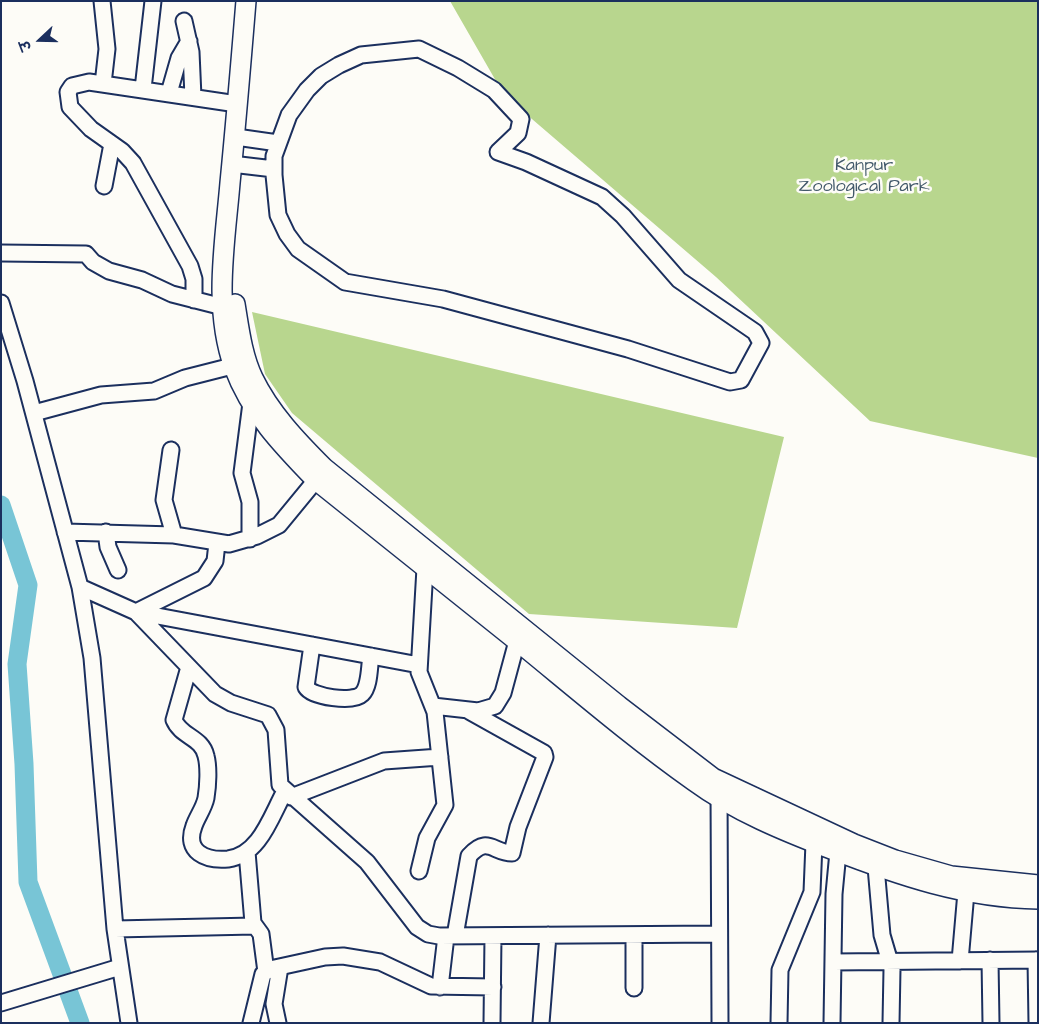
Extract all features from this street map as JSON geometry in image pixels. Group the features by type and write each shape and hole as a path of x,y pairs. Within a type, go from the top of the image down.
{"main road":[{"path":"246,1 221,289 228,346 253,378 289,434 324,468 619,706 712,778 719,789 767,823 876,867 966,892 1015,899 1038,899"},
{"path":"256,1 248,166 232,285 242,345 241,365 251,404 278,441 316,480 694,782 719,789 896,860 951,876 1038,885"}],"street":[{"path":"102,1 106,49 103,84"},
{"path":"143,88 154,1"},
{"path":"184,21 189,41 193,97"},
{"path":"169,92 179,58 189,41"},
{"path":"419,49 458,68 494,90 521,119 518,134 498,152 526,162 602,197 623,216 679,280 756,332 760,338 760,348 741,380 730,382 628,349 453,302 345,282 298,249 287,234 278,215 274,156 278,143 286,121 298,102 321,76 361,55 419,49"},
{"path":"194,300 194,279 190,266 138,171 128,157 75,114 67,100 68,92 72,86 80,82 143,88 237,104"},
{"path":"250,139 278,143"},
{"path":"104,186 112,144"},
{"path":"248,166 274,170"},
{"path":"1,253 86,254 93,262 109,270 142,280 172,294 223,307"},
{"path":"1,303 34,413 80,587 92,658 115,930 129,1023"},
{"path":"34,413 101,395 154,391 185,378 241,365"},
{"path":"250,539 250,507 242,472 251,404"},
{"path":"171,450 164,500 174,535"},
{"path":"65,532 174,535 229,544 250,539 279,524 316,480"},
{"path":"106,532 108,547 118,570"},
{"path":"136,612 204,578 215,561 217,543"},
{"path":"419,871 427,838 446,804 433,706 421,678 419,665 425,568"},
{"path":"80,587 136,612 419,665"},
{"path":"136,612 223,700 263,713 274,722 277,738 278,778 288,794 367,862 418,927 428,934 493,936 719,934"},
{"path":"433,706 487,710 495,706 499,700 517,641"},
{"path":"312,645 306,687 316,695 348,699 360,696 366,688 371,656"},
{"path":"189,667 174,720 182,732 202,746 207,759 206,798 192,832 195,851 200,856 220,859 238,856 247,852 257,844 288,794 384,761 440,757"},
{"path":"440,987 469,856 475,849 492,845 512,853 518,827 546,757 544,753 467,710"},
{"path":"719,789 720,1023"},
{"path":"778,1023 780,970 812,892 814,843"},
{"path":"247,852 254,926 261,934 273,969 274,1004 278,1023"},
{"path":"832,1023 834,894 838,852"},
{"path":"876,867 882,935 891,962 891,1023"},
{"path":"960,961 966,892"},
{"path":"115,930 254,926"},
{"path":"541,1023 548,935"},
{"path":"634,935 634,988"},
{"path":"492,1023 493,936"},
{"path":"250,1023 260,980 273,969 334,956 365,958 380,962 422,984 440,987 492,987"},
{"path":"990,960 991,1023"},
{"path":"834,962 1037,960 1036,1023"},
{"path":"1,1003 54,985 120,967"}],"green space":[{"name":"Kanpur Zoological Park","path":"450,1 1038,1 1038,458 870,421 716,277 504,95"},
{"path":"252,312 784,437 737,628 529,614 292,413 265,374"}],"waterway":[{"path":"1,505 28,585 17,664 24,764 28,882 80,1023"}]}
